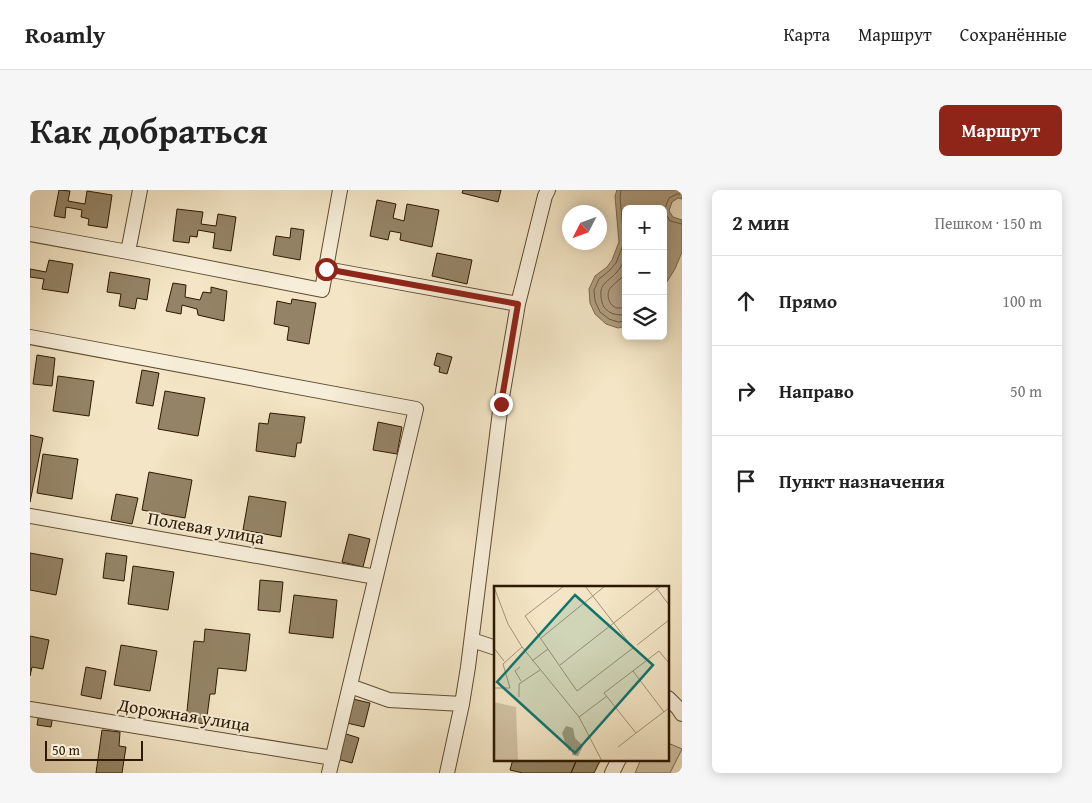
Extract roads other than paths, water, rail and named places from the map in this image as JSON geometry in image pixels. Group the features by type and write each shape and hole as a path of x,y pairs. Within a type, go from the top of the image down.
{"street":[{"path":"128,252 140,190"},
{"path":"30,234 322,290 340,190"},
{"path":"447,773 462,704 472,640 501,404 518,304 548,190"},
{"path":"326,269 518,304"},
{"path":"30,337 416,409 329,773"},
{"name":"Полевая улица","path":"30,516 376,577"},
{"path":"472,640 494,647"},
{"path":"350,686 388,700 462,704"},
{"path":"670,700 682,714"},
{"name":"Дорожная улица","path":"30,709 333,758"},
{"path":"612,773 618,760"}],"water":[{"path":"617,190 682,190 682,199 678,198 672,202 669,211 673,217 682,220 682,252 667,282 667,205 622,205 622,327 618,328 606,324 595,314 590,303 589,289 595,276 607,267 612,260 619,242 615,196"}]}
